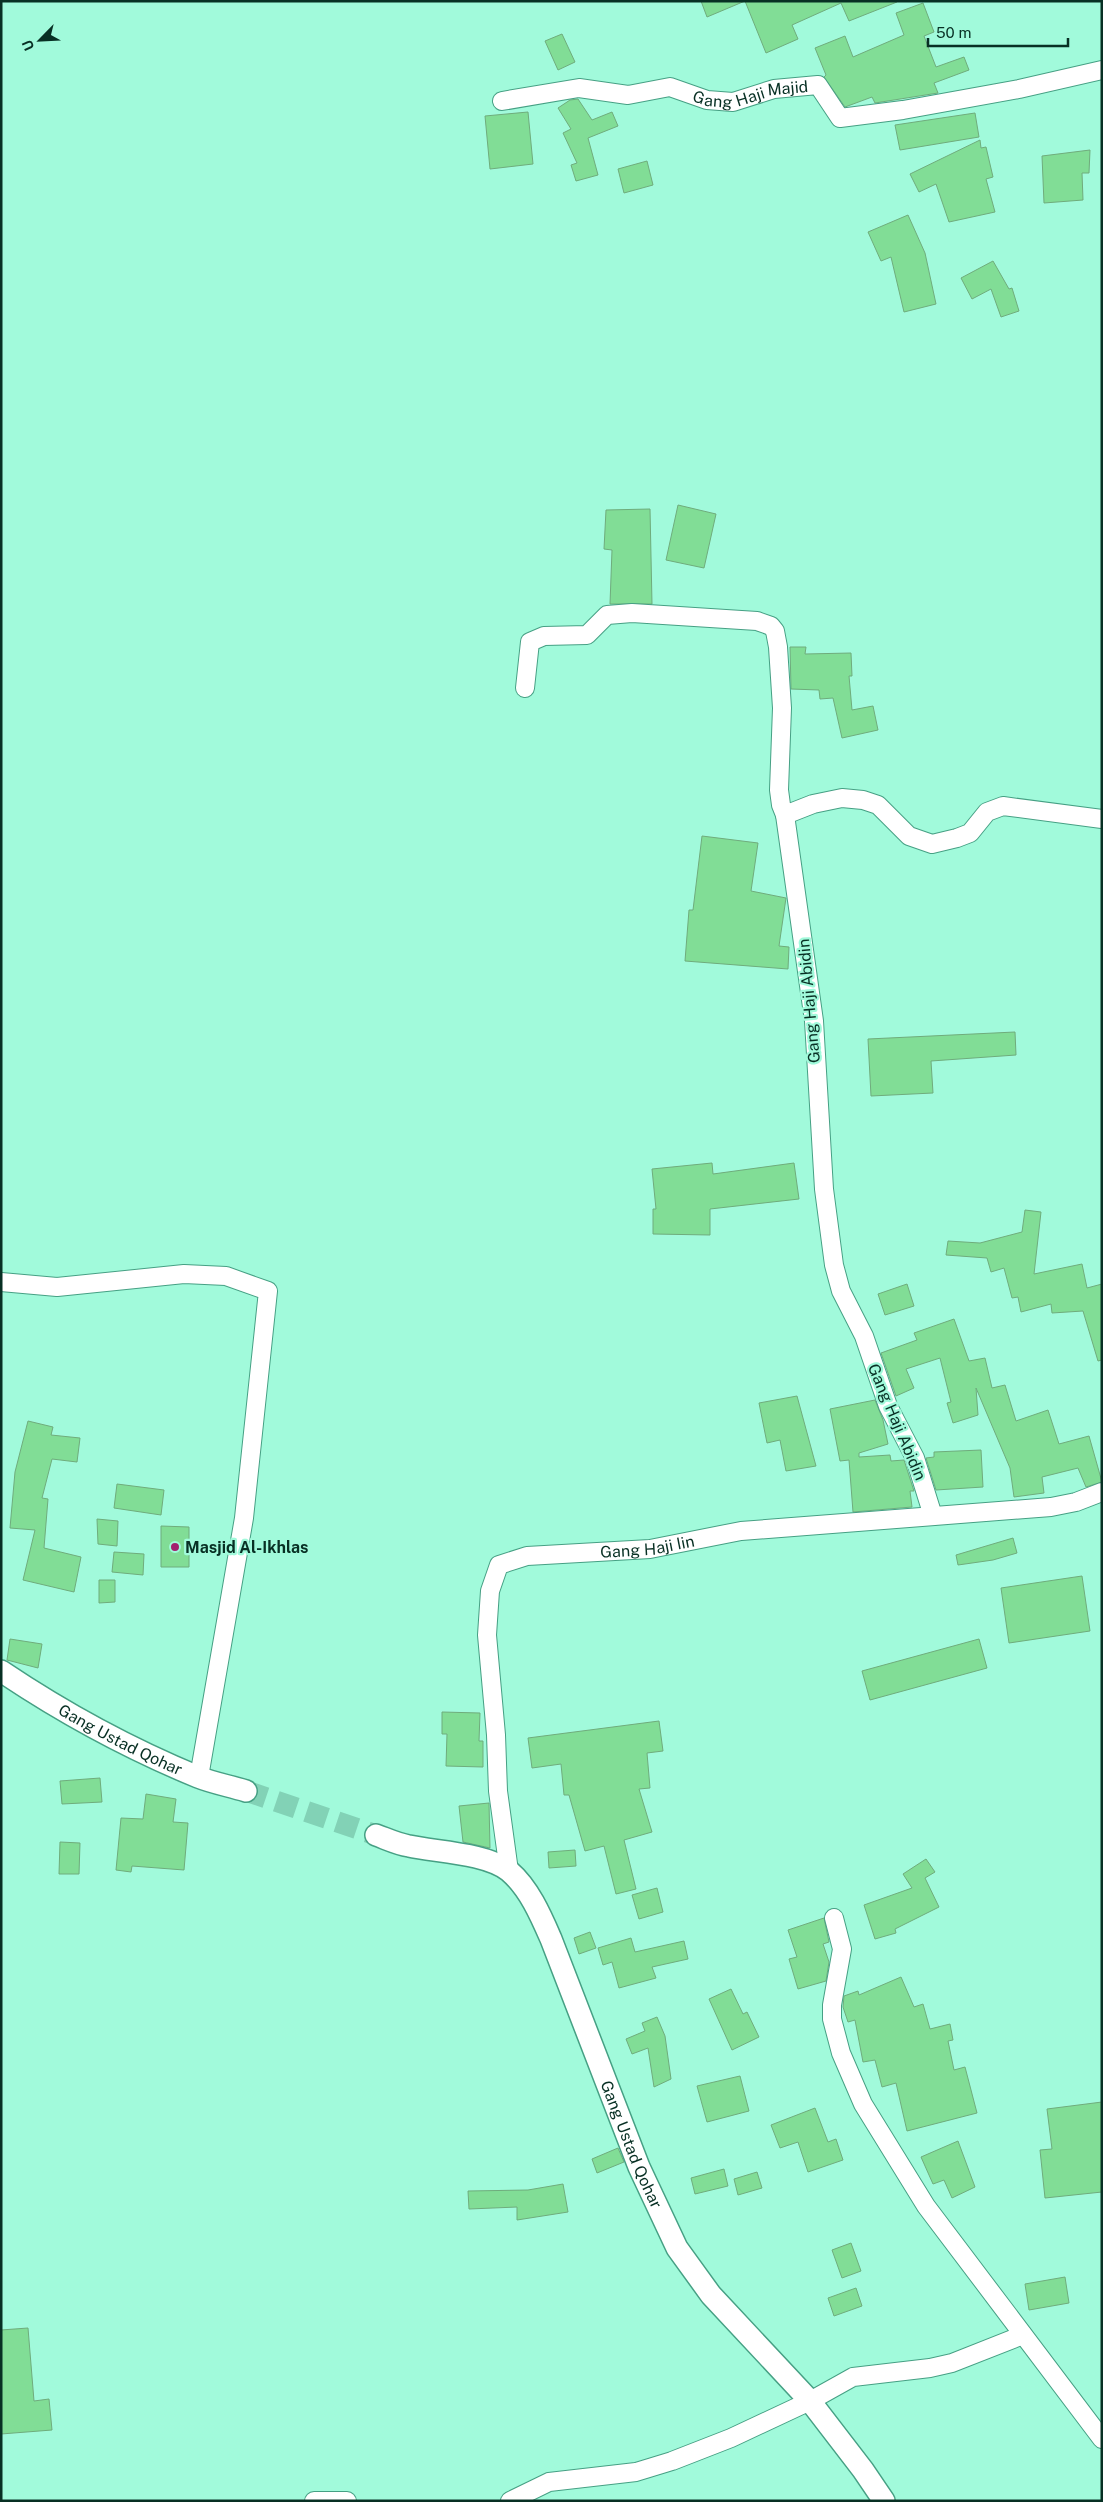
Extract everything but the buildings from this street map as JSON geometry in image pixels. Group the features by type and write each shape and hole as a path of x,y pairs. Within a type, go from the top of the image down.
{"street":[{"name":"Gang Haji Majid","path":"502,101 579,88 628,95 670,87 707,100 733,102 774,89 818,85 840,118 903,110 1019,89 1102,70"},
{"name":"Gang Haji Abidin","path":"526,688 530,642 544,636 587,635 607,615 632,613 757,621 770,626 775,631 778,646 782,708 779,790 781,805 785,815 814,1021 824,1189 834,1265 841,1291 864,1336 888,1406 915,1458 933,1516"},
{"path":"785,815 813,804 842,798 864,800 878,806 910,836 932,844 970,833 987,812 1003,806 1102,819"},
{"path":"1,1282 58,1287 184,1274 226,1276 268,1290 244,1518 199,1777"},
{"name":"Gang Haji Iin","path":"508,1871 498,1791 496,1736 487,1635 490,1591 499,1565 527,1556 650,1549 741,1531 1051,1507 1076,1502 1102,1492"},
{"name":"Gang Ustad Qohar","path":"1,1671 36,1695 106,1733 199,1777 246,1790"},
{"name":"Gang Ustad Qohar","path":"376,1835 406,1846 491,1861 508,1871 537,1908 551,1939 639,2167 677,2248 711,2296 810,2401 864,2470 884,2501"},
{"path":"834,1918 842,1949 832,2006 832,2019 850,2078 886,2144 926,2206 1102,2439"},
{"path":"510,2501 549,2482 636,2472 672,2461 731,2438 810,2401 853,2377 930,2368 952,2363 1023,2335"},
{"path":"314,2501 347,2501"}],"tunnel":[{"path":"246,1791 376,1835"}],"place":[{"name":"Masjid Al-Ikhlas","path":"175,1547"}]}
